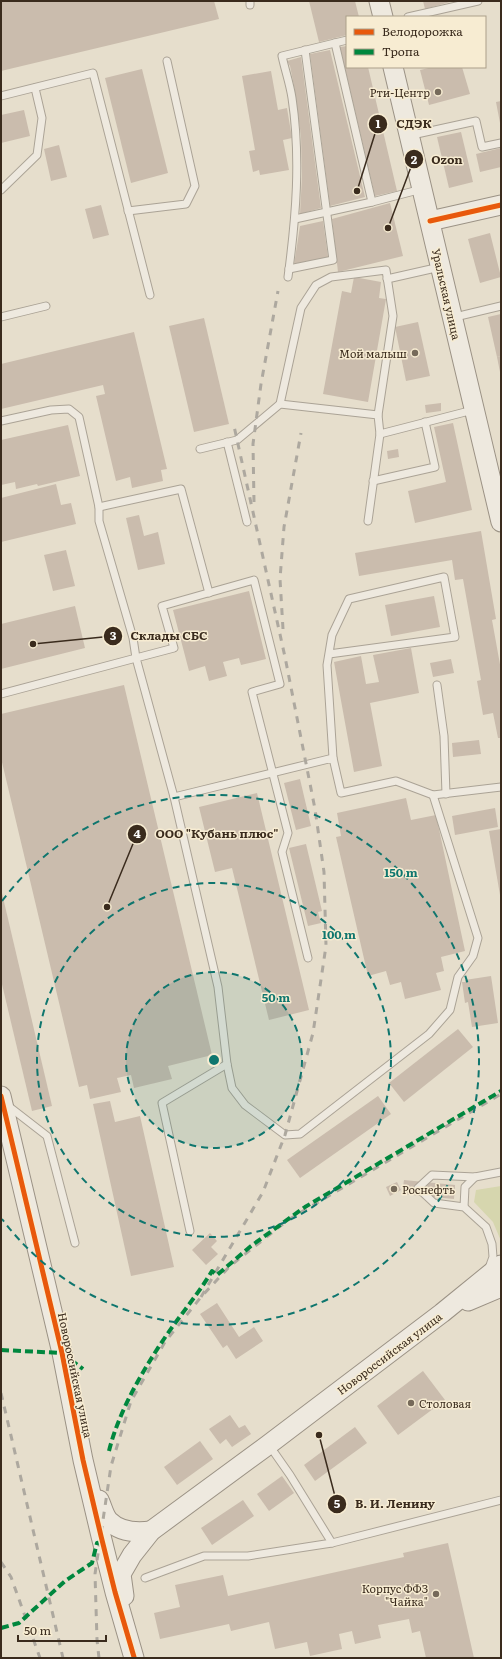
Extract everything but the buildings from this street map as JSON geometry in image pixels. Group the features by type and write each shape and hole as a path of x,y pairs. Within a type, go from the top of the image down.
{"main road":[{"path":"378,1 382,16"},
{"name":"Уральская улица","path":"394,68 412,135 441,267 501,511"},
{"name":"Уральская улица","path":"394,68 422,189 455,317 501,522"},
{"path":"431,221 501,205"},
{"name":"Новороссийская улица","path":"2,1099 62,1353 83,1460 115,1592 134,1657"},
{"path":"493,1283 501,1265"},
{"name":"Новороссийская улица","path":"134,1657 121,1574 132,1555 151,1532 442,1313 493,1283"},
{"path":"83,1460 108,1520 123,1530 141,1533 151,1532"}],"lane":[{"path":"412,16 478,1"},
{"path":"288,277 295,219 297,144 292,96 282,56 346,40"},
{"path":"335,43 372,202"},
{"path":"289,269 333,260 305,50"},
{"path":"128,211 186,204 195,186 167,60"},
{"path":"1,96 93,73 150,295"},
{"path":"1,190 37,155 42,118 35,88"},
{"path":"412,135 476,121 482,147 501,143"},
{"path":"295,219 422,189"},
{"path":"387,279 441,267"},
{"path":"200,449 237,440 280,404 301,308 316,285 331,276 386,270 392,316 378,415 380,434 368,521"},
{"path":"1,317 46,306"},
{"path":"455,317 501,306"},
{"path":"280,404 378,415"},
{"path":"1,421 52,410 69,409 78,417 99,507 99,521 133,638 136,658 174,797 218,987 227,1064 232,1088 246,1105 285,1135 300,1134 429,1034 450,1010 458,977 473,956 478,938 433,796"},
{"path":"380,434 476,409"},
{"path":"373,481 435,467 425,422"},
{"path":"227,442 247,522"},
{"path":"99,507 181,489 209,593"},
{"path":"329,654 455,638 444,577 348,599 332,635 327,665 333,758 341,793 396,781 433,796 501,787"},
{"path":"1,694 174,648 162,606 254,580 280,684 252,692 288,833 282,852 308,958"},
{"path":"437,685 444,736 446,794"},
{"path":"174,797 333,758"},
{"path":"190,1231 162,1104 227,1064"},
{"path":"2,1099 48,1136 75,1243"},
{"path":"493,1283 492,1244 486,1227 464,1207 434,1204 418,1188 432,1175 474,1177 501,1172"},
{"path":"464,1207 465,1188 474,1177"},
{"path":"268,1445 290,1475 332,1543"},
{"path":"145,1578 204,1556 248,1556 332,1543 501,1500"}],"green space":[{"path":"501,1186 501,1241 493,1222 474,1202 476,1190"}],"railway":[{"path":"254,502 253,444 261,384 278,291"},
{"path":"201,1297 263,1192 285,1135 313,1033 326,946 324,872 315,809 285,657 234,426"},
{"path":"283,629 280,579 284,527 301,433"},
{"path":"99,1658 95,1574 111,1466 131,1401 165,1342 201,1297 230,1266 288,1220 501,1094"},
{"path":"1,1393 63,1658"},
{"path":"1,1562 11,1577 40,1658"}],"marked path":[{"path":"109,1451 127,1402 144,1370 163,1340 212,1271 217,1275 251,1246 305,1207 501,1091"},
{"path":"1,1350 62,1353 83,1369"},
{"path":"1,1628 19,1623 65,1581 92,1563 97,1543 102,1542"}],"cycle path":[{"path":"430,221 501,205"},
{"path":"1,1096 62,1353 83,1460 101,1536 115,1592 134,1657"}],"place":[{"name":"Рти-Центр","path":"438,92"},
{"name":"СДЭК","path":"357,191"},
{"name":"Ozon","path":"388,228"},
{"name":"Мой малыш","path":"415,353"},
{"name":"Склады СБС","path":"33,644"},
{"name":"ООО \"Кубань плюс\"","path":"107,907"},
{"name":"Роснефть","path":"394,1189"},
{"name":"Столовая","path":"411,1403"},
{"name":"В. И. Ленину","path":"319,1435"},
{"name":"Корпус ФФЗ \"Чайка\"","path":"436,1594"}]}
